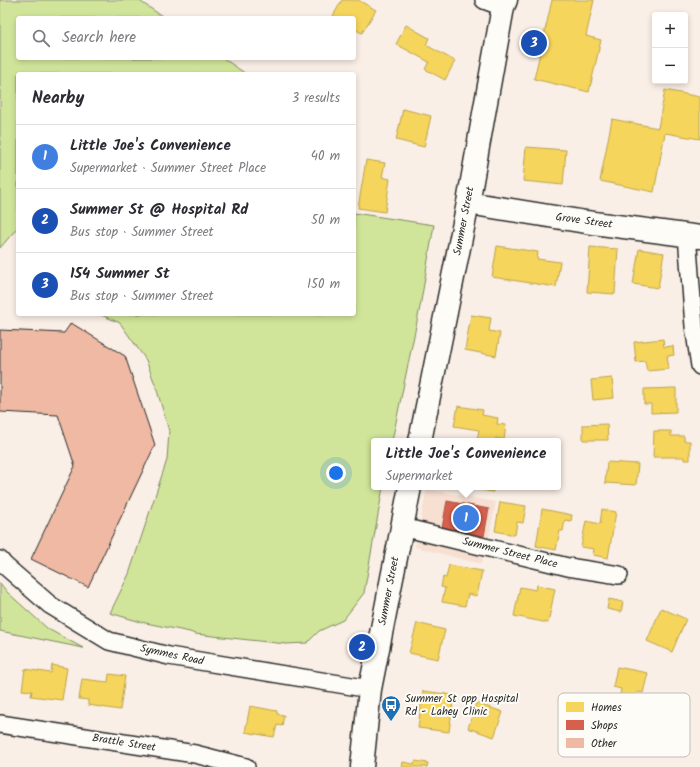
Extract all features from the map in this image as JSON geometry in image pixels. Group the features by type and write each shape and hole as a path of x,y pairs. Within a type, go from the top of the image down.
{"main road":[{"name":"Summer Street","path":"421,438 468,203 498,2"},
{"name":"Grove Street","path":"468,203 586,222 694,236"},
{"name":"Summer Street","path":"362,767 370,689 409,490"}],"street":[{"path":"694,236 694,326 700,366"},
{"name":"Summer Street Place","path":"402,527 568,567 619,575"},
{"name":"Symmes Road","path":"0,560 50,605 109,641 169,656 370,689"},
{"name":"Brattle Street","path":"0,724 195,754 246,767"}],"shaded area":[{"path":"427,490 496,502 488,542 481,564 415,547"}],"green space":[{"path":"0,0 138,0 162,16 16,16 16,60 226,60 243,72 16,72 16,229 0,248"},
{"path":"356,213 434,225 420,307 393,438 371,438 371,490 382,490 364,593 343,620 319,631 307,643 286,644 195,634 141,622 110,613 129,574 167,460 169,431 146,360 120,323 104,316 356,316"},
{"path":"0,583 7,592 48,629 83,648 0,631"}],"building: Homes":[{"path":"342,0 358,0 376,10 362,33 356,30 356,16 333,16"},
{"path":"552,0 594,0 586,36 601,40 589,92 534,79"},
{"path":"406,25 429,38 426,45 455,61 445,80 425,69 429,62 396,44"},
{"path":"665,90 700,97 700,139 665,133 654,192 600,181 612,119 658,128"},
{"path":"403,109 431,116 424,147 396,140"},
{"path":"526,147 566,150 563,185 523,181"},
{"path":"366,160 385,163 382,177 390,179 385,212 358,208"},
{"path":"497,246 538,252 537,259 560,262 556,287 492,277"},
{"path":"590,247 618,249 615,294 587,292"},
{"path":"639,249 664,253 658,288 633,284"},
{"path":"471,315 491,318 489,331 500,333 496,356 465,350"},
{"path":"663,339 664,347 673,346 674,355 667,356 669,369 647,371 645,361 636,362 634,342"},
{"path":"612,378 614,398 593,400 591,380"},
{"path":"676,388 676,412 651,413 651,404 644,404 644,389"},
{"path":"458,406 483,410 482,415 498,418 497,424 506,425 504,438 477,438 479,430 454,426"},
{"path":"607,424 608,440 583,440 583,425"},
{"path":"654,431 671,431 671,436 684,436 684,441 690,441 690,460 684,460 684,457 653,457"},
{"path":"607,462 638,464 636,485 605,483"},
{"path":"481,490 493,490 493,492"},
{"path":"500,502 526,506 523,523 517,522 515,535 495,531"},
{"path":"542,509 572,515 571,521 565,520 563,531 560,531 556,550 536,546"},
{"path":"602,509 616,512 608,558 593,555 594,549 581,547 586,521 600,524"},
{"path":"449,565 482,571 477,596 468,594 465,606 442,602 445,588 441,587 443,577 446,578"},
{"path":"537,585 555,589 548,623 514,616 520,587 536,590"},
{"path":"609,599 623,602 621,612 607,609"},
{"path":"661,608 686,619 672,652 647,641"},
{"path":"417,623 445,630 438,659 409,653"},
{"path":"52,665 67,668 62,700 31,696 32,691 22,690 25,669 51,673"},
{"path":"617,667 648,673 643,693 620,693 621,689 613,687"},
{"path":"109,674 125,676 120,710 88,705 88,700 79,699 82,679 108,682"},
{"path":"423,691 454,695 449,732 418,728"},
{"path":"476,703 503,712 494,737 468,728"},
{"path":"250,706 277,711 277,714 284,715 282,726 277,725 274,737 245,732"},
{"path":"415,761 428,763 427,767 402,767 403,762 414,764"}],"building: Shops":[{"path":"447,501 489,509 484,536 442,528"}],"building: Other":[{"path":"71,323 125,356 155,445 88,587 31,559 75,466 58,415 0,412 0,330 64,333"}],"place":[{"name":"154 Summer St","path":"534,43"},
{"name":"Little Joe's Convenience","path":"466,518"},
{"name":"Summer St @ Hospital Rd","path":"362,647"},
{"name":"Summer St opp Hospital Rd - Lahey Clinic","path":"391,722"}]}
